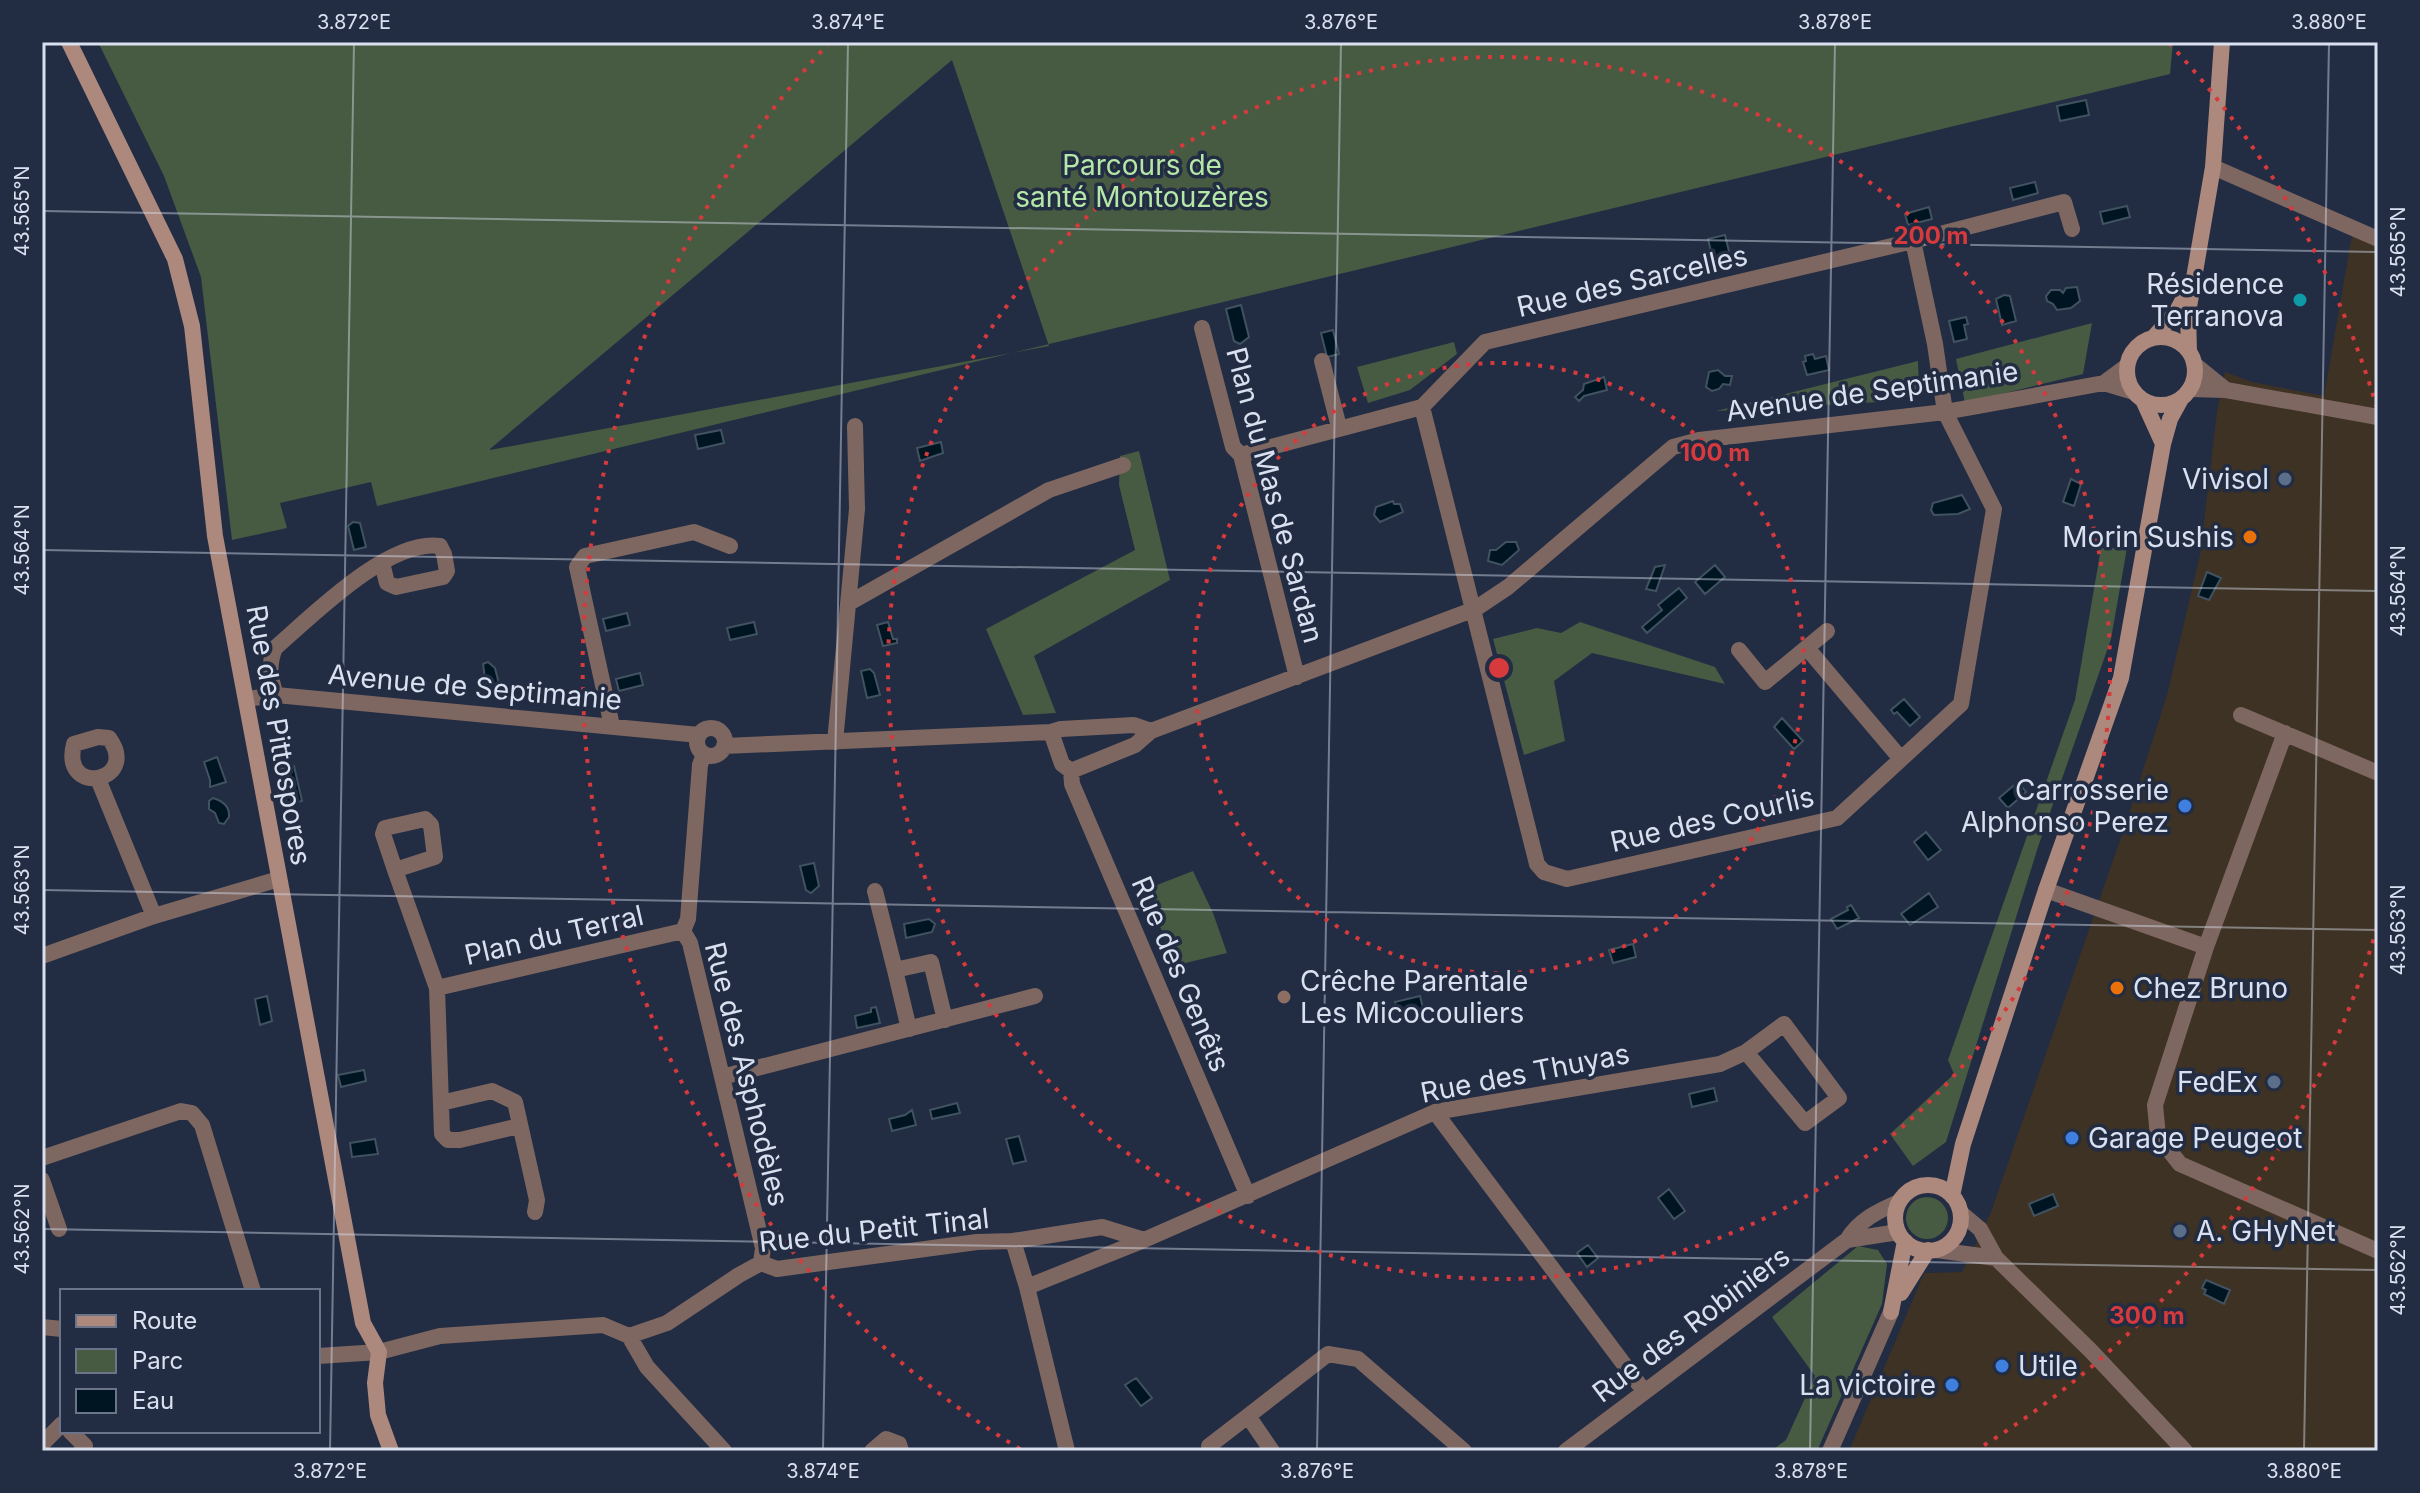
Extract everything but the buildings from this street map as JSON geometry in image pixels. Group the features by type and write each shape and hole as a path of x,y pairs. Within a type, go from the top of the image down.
{"street":[{"name":"Rue des Pittospores","path":"69,42 175,259 192,326 215,536 363,1323 379,1352"},
{"path":"1952,1196 1963,1144 2046,890 2121,678 2163,444 2170,419 2193,381 2188,313 2213,167 2222,42"},
{"path":"2213,167 2378,239"},
{"name":"Rue des Sarcelles","path":"1422,407 1485,342 1913,241 2064,202 2072,229"},
{"path":"1913,241 1935,344 1945,412"},
{"path":"2163,444 2129,384 2127,366 2136,348 2153,338 2177,311 2191,285"},
{"name":"Plan du Mas de Sardan","path":"1202,328 1233,447 1241,455 1297,677"},
{"path":"2153,338 2173,340 2226,390"},
{"path":"1322,361 1339,427"},
{"name":"Avenue de Septimanie","path":"1071,771 1135,745 1151,731 1475,609 1508,587 1673,447 1699,440 1945,412 2104,383 2127,366"},
{"name":"Avenue de Septimanie","path":"2104,383 2138,396"},
{"path":"2138,396 2162,405 2185,394 2226,390 2378,417"},
{"path":"1241,455 1422,407 1475,609"},
{"name":"Rue des Courlis","path":"1475,609 1537,864 1544,872 1567,879 1837,818 1961,704 1994,509 1945,412"},
{"path":"835,742 857,509 855,426"},
{"path":"849,603 1049,490 1123,465"},
{"path":"612,726 577,567 585,556 694,532 730,546"},
{"path":"276,695 270,678 270,660 275,648 360,576 382,563"},
{"path":"1739,650 1765,682 1827,631"},
{"path":"1807,648 1901,759"},
{"name":"Avenue de Septimanie","path":"247,699 276,695 699,735 708,728 719,730 725,740 724,746 716,755 704,754"},
{"path":"2241,715 2378,773"},
{"name":"Avenue de Septimanie","path":"724,746 1051,732 1134,725 1151,731"},
{"path":"1051,732 1062,764 1071,771"},
{"path":"2285,733 2206,947 2155,1105 2158,1136 2180,1164 2378,1251"},
{"path":"699,735 697,742 704,754"},
{"name":"Rue des Asphodèles","path":"704,754 700,765 688,919 683,931 690,943 763,1248 761,1263"},
{"name":"Rue des Genêts","path":"1071,771 1072,784 1248,1196"},
{"path":"98,779 154,916"},
{"name":"Plan du Terral","path":"395,870 437,988 442,1134 448,1140 460,1140 519,1126"},
{"path":"42,956 154,916 279,879"},
{"path":"2046,890 2206,947"},
{"path":"875,891 909,1029"},
{"name":"Plan du Terral","path":"437,988 683,931"},
{"path":"895,970 931,962 945,1020"},
{"path":"722,1077 1035,996"},
{"name":"Rue des Thuyas","path":"1027,1287 1248,1196 1435,1112 1720,1064 1746,1052 1784,1024 1839,1098 1805,1123 1746,1052"},
{"path":"441,1103 492,1091 515,1102 537,1200 535,1212"},
{"path":"42,1158 181,1111 192,1113 202,1125 252,1289"},
{"path":"1435,1112 1644,1391"},
{"path":"1932,1185 1963,1144"},
{"path":"42,1180 59,1229"},
{"path":"1891,1312 1901,1237 1895,1212 1899,1202 1912,1188 1932,1185 1952,1196 1961,1213 1980,1229 1996,1258 2091,1351 2185,1451"},
{"name":"Rue des Robiniers","path":"1566,1451 1847,1240 1853,1229 1876,1212 1899,1202"},
{"path":"1830,1451 1891,1312 1932,1250 1952,1240 1958,1232 1961,1213"},
{"path":"1067,1451 1013,1241 1102,1227 1144,1240"},
{"path":"1901,1237 1919,1250 1996,1258"},
{"name":"Rue des Robiniers","path":"1847,1240 1901,1237"},
{"name":"Rue du Petit Tinal","path":"629,1336 667,1323 761,1263 777,1269 977,1242 1013,1241"},
{"path":"320,1356 379,1352 440,1336 603,1325 629,1336 647,1367 724,1451"},
{"path":"379,1352 375,1383 378,1415 391,1451"},
{"path":"1213,1451 1209,1446 1328,1354 1358,1359 1464,1451"},
{"path":"1248,1416 1272,1451"},
{"path":"42,1444 60,1426"},
{"path":"72,1433 85,1449"},
{"path":"872,1451 886,1439 899,1444 901,1451"}],"shaded area":[{"path":"2352,235 2378,246 2378,1451 1849,1451 1924,1273 1962,1272 1991,1212 2126,823 2167,695 2200,555 2217,412 2225,372 2252,382 2324,396"}],"green space":[{"name":"Parcours de santé Montouzères","path":"98,42 2173,42 2170,74 1048,344 952,60 490,450 1014,352 377,506 371,482 280,503 287,528 232,540 201,277 164,176"},
{"path":"2092,323 2083,374 1965,403 1956,359"},
{"path":"1454,342 1457,354 1410,390 1368,403 1357,367"},
{"path":"1918,361 1919,392 1880,402 1716,411"},
{"path":"1139,451 1170,580 1034,656 1056,713 1023,715 986,629 1135,550 1119,485 1120,456"},
{"path":"2101,548 2127,548 2111,639 2038,847 1946,1142 1913,1166 1890,1134 1954,1074 1948,1060 2075,700"},
{"path":"1580,622 1715,667 1725,684 1592,653 1554,681 1565,741 1524,755 1493,639 1537,628 1561,633"},
{"path":"1193,871 1227,953 1177,965 1144,890"},
{"path":"1927,1197 1941,1204 1948,1218 1941,1232 1927,1239 1913,1232 1906,1218 1913,1204"},
{"path":"1858,1246 1878,1250 1887,1264 1882,1304 1817,1451 1771,1451 1786,1440 1815,1376 1772,1317"}],"water":[{"path":"2086,100 2089,115 2060,121 2057,106"},
{"path":"2035,182 2038,193 2013,200 2010,188"},
{"path":"2127,206 2130,217 2103,224 2100,212"},
{"path":"1929,207 1932,219 1908,225 1905,214"},
{"path":"1725,235 1732,264 1715,268 1708,239"},
{"path":"2077,287 2080,301 2071,308 2057,310 2047,301 2046,296 2051,290 2063,293 2066,288"},
{"path":"2010,296 2016,321 2002,325 1996,299"},
{"path":"1241,305 1249,337 1240,344 1234,341 1226,309"},
{"path":"1966,317 1967,339 1954,342 1949,321"},
{"path":"1333,330 1339,354 1327,357 1321,333"},
{"path":"1813,354 1815,359 1826,356 1829,370 1807,375 1803,362 1806,361 1805,356"},
{"path":"1718,370 1725,376 1732,376 1730,385 1723,384 1712,391 1706,387 1709,372"},
{"path":"1604,377 1607,390 1584,396 1579,401 1575,397 1583,390 1584,384"},
{"path":"721,430 724,443 698,449 695,435"},
{"path":"941,442 943,453 920,461 917,448"},
{"path":"2071,479 2081,484 2074,506 2063,502"},
{"path":"1962,495 1970,509 1958,514 1934,515 1931,510 1933,503"},
{"path":"1393,501 1400,504 1403,512 1380,522 1374,515 1376,507"},
{"path":"353,522 360,523 366,547 354,550 348,526"},
{"path":"1506,542 1516,542 1519,550 1502,565 1488,561 1490,550 1496,550"},
{"path":"1665,565 1656,591 1646,589 1655,567"},
{"path":"1715,565 1725,577 1705,594 1695,582"},
{"path":"2207,572 2221,578 2209,600 2198,596"},
{"path":"1679,588 1687,598 1647,633 1642,627 1662,610 1658,605"},
{"path":"627,613 630,625 606,631 603,619"},
{"path":"754,622 757,634 730,640 727,628"},
{"path":"888,622 897,643 883,646 877,625"},
{"path":"488,662 495,668 500,688 491,691 486,686 483,664"},
{"path":"870,669 880,695 867,698 861,671"},
{"path":"640,673 643,685 619,691 616,679"},
{"path":"1904,699 1920,717 1910,726 1891,710"},
{"path":"1782,718 1803,741 1794,749 1774,727"},
{"path":"217,757 226,782 210,787 204,762"},
{"path":"294,766 302,801 287,804 280,769"},
{"path":"2018,782 2026,792 2008,808 1999,798"},
{"path":"213,798 227,807 229,817 224,824 219,823 215,813 209,809 209,801"},
{"path":"1926,832 1941,850 1928,860 1914,842"},
{"path":"814,863 819,886 811,893 806,890 800,866"},
{"path":"1929,893 1938,907 1910,925 1901,914"},
{"path":"1851,905 1859,918 1837,929 1831,919"},
{"path":"929,919 935,924 932,932 906,938 904,924"},
{"path":"1633,944 1636,957 1613,963 1609,950"},
{"path":"267,996 272,1021 260,1025 255,999"},
{"path":"1420,996 1423,1008 1398,1015 1395,1002"},
{"path":"876,1007 880,1023 857,1028 855,1016 871,1012 871,1008"},
{"path":"364,1070 366,1081 341,1087 338,1075"},
{"path":"1714,1088 1717,1101 1692,1107 1689,1094"},
{"path":"957,1103 960,1113 932,1119 930,1110"},
{"path":"912,1110 916,1125 892,1131 889,1119"},
{"path":"1019,1136 1026,1161 1013,1164 1006,1139"},
{"path":"375,1139 378,1154 352,1157 350,1143"},
{"path":"1669,1189 1685,1211 1674,1219 1658,1198"},
{"path":"2053,1194 2058,1206 2034,1216 2029,1204"},
{"path":"1588,1245 1598,1258 1587,1267 1577,1253"},
{"path":"2206,1280 2230,1290 2224,1304 2204,1294 2206,1290 2202,1288"},
{"path":"1136,1378 1152,1398 1141,1406 1125,1385"}],"place":[{"name":"Résidence Terranova","path":"2300,300"},
{"name":"Vivisol","path":"2285,479"},
{"name":"Morin Sushis","path":"2250,537"},
{"name":"Carrosserie Alphonso Perez","path":"2185,806"},
{"name":"Chez Bruno","path":"2117,988"},
{"name":"Crêche Parentale Les Micocouliers","path":"1284,997"},
{"name":"FedEx","path":"2274,1082"},
{"name":"Garage Peugeot","path":"2072,1138"},
{"name":"A. GHyNet","path":"2180,1231"},
{"name":"Utile","path":"2002,1366"},
{"name":"La victoire","path":"1952,1385"}]}
